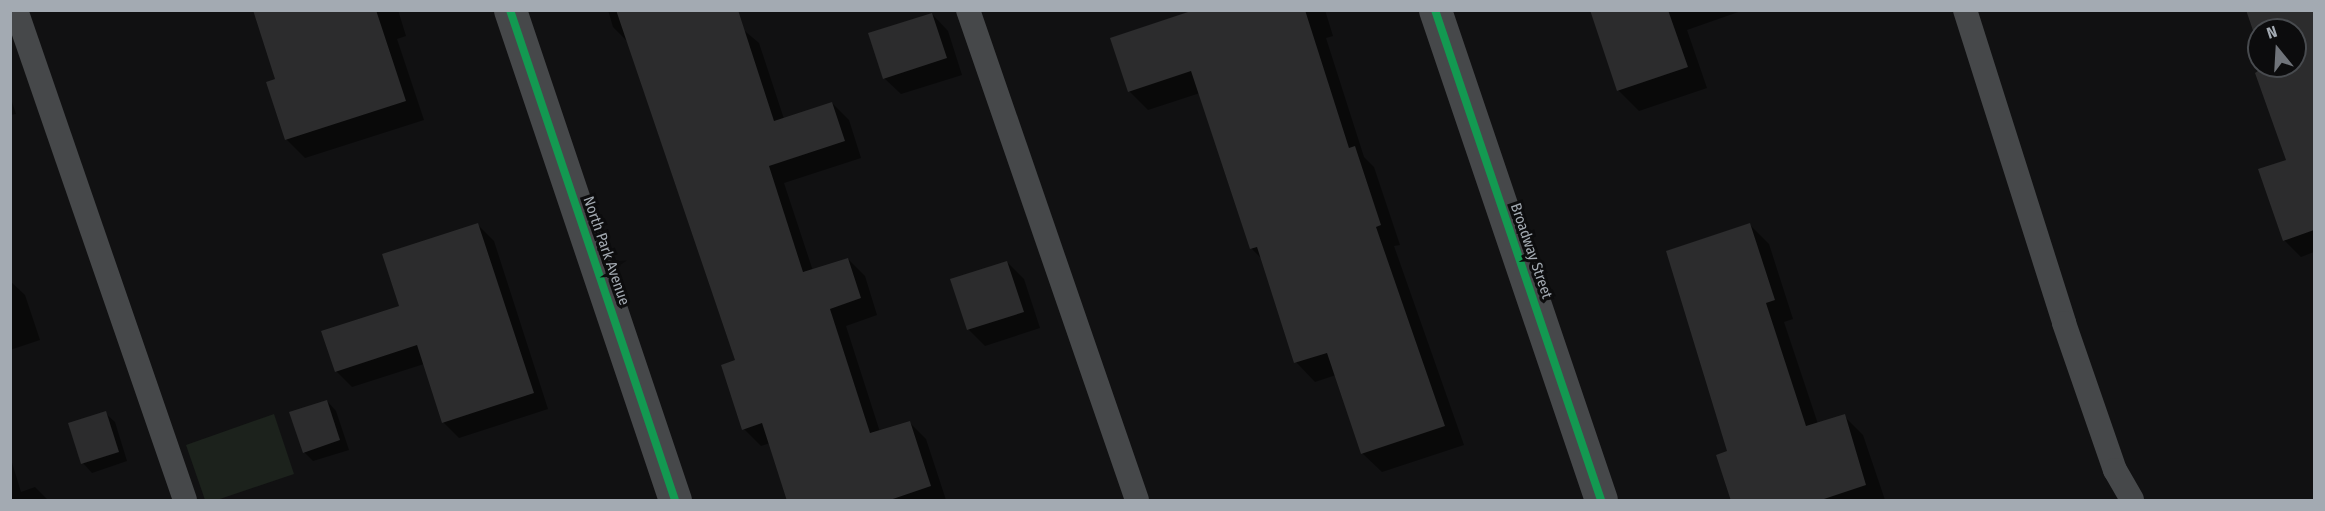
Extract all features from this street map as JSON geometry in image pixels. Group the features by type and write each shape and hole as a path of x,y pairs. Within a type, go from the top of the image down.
{"street":[{"name":"North Park Avenue","path":"510,10 675,501"},
{"name":"Broadway Street","path":"1435,10 1600,501"}],"lane":[{"path":"16,10 185,501"},
{"path":"968,10 1137,501"},
{"path":"1965,10 2064,323 2115,470 2132,501"}],"shaded area":[{"path":"274,414 294,474 217,500 205,500 186,445"}],"building":[{"path":"253,10 376,10 406,101 285,140 266,82 275,79"},
{"path":"616,10 738,10 774,121 832,102 845,141 769,166 803,272 848,258 861,298 830,309 870,433 910,421 931,486 887,501 787,501 762,423 742,430 721,365 735,360"},
{"path":"1194,10 1305,10 1349,148 1355,146 1381,225 1376,227 1445,426 1361,454 1327,353 1294,363 1257,247 1250,249 1191,71 1128,92 1110,38"},
{"path":"1590,10 1668,10 1688,67 1617,91"},
{"path":"2246,10 2314,10 2314,230 2283,241 2258,169 2286,160 2257,78 2307,78 2307,18 2249,18"},
{"path":"932,13 947,58 883,79 868,33"},
{"path":"478,223 534,393 442,423 417,345 335,372 321,331 399,306 382,254"},
{"path":"1750,223 1775,300 1766,303 1806,426 1845,414 1866,485 1818,501 1731,501 1716,455 1727,451 1666,251"},
{"path":"1007,261 1024,312 967,330 950,279"},
{"path":"327,400 340,440 303,453 289,412"},
{"path":"106,411 119,452 81,464 68,423"}],"cycle path":[{"path":"510,10 675,500"},
{"path":"1435,10 1601,500"}]}
